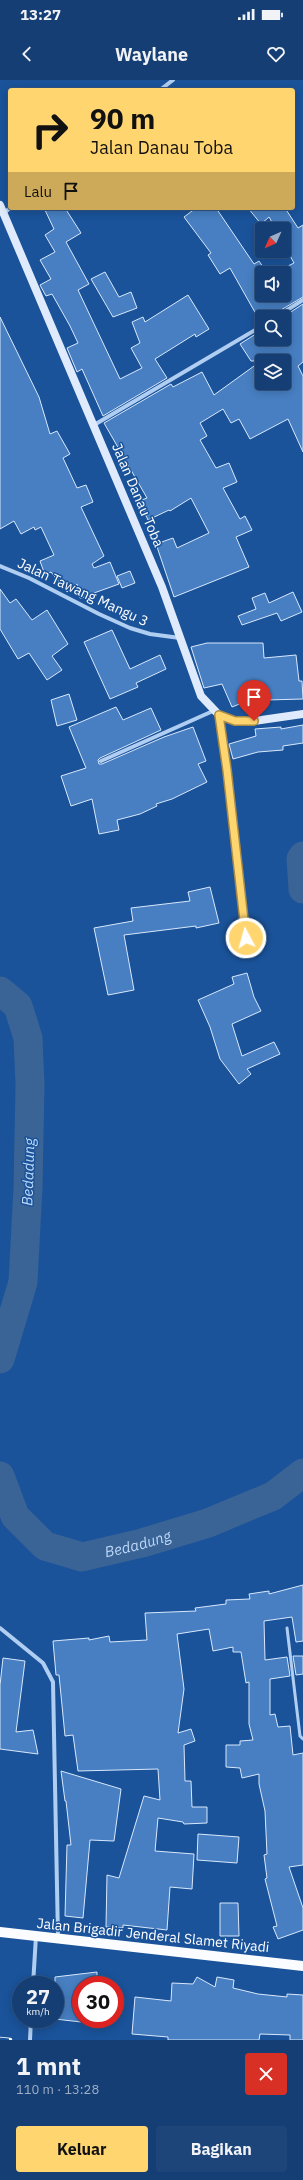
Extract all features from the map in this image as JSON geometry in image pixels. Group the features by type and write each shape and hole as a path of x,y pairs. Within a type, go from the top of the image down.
{"main road":[{"name":"Jalan Danau Toba","path":"0,205 7,210 94,425 162,587 197,686 204,699 216,713"},
{"path":"216,713 235,721 303,714"},
{"name":"Jalan Brigadir Jenderal Slamet Riyadi","path":"0,1932 303,1966"}],"street":[{"path":"163,88 173,80"},
{"path":"287,310 303,300"},
{"path":"94,425 255,330"},
{"name":"Jalan Tawang Mangu 3","path":"0,566 29,578 98,614 130,628 150,634 181,638"},
{"path":"101,761 216,713 227,770 246,938"},
{"path":"0,1628 44,1662 53,1682 58,1938"},
{"path":"34,1976 36,1936"},
{"path":"30,2040 31,2028"}],"lane":[{"path":"288,1628 300,1736 303,1738"}],"building":[{"path":"45,210 66,210 81,233 66,242 89,284 78,290 120,379 142,368 131,348 140,343 132,322 143,317 145,322 188,295 209,329 196,337 195,334 155,359 167,378 103,416 82,369 77,372 67,348 78,343 70,326 52,294 46,296 40,285 51,279 40,260 55,252 45,235 54,229"},
{"path":"193,210 217,210 254,264 259,261 262,266 255,266 255,302 291,302 291,266 288,266 294,263 291,258 291,222 272,222 269,217 263,222 259,222 250,210 286,210 298,228 303,225 303,297 281,310 255,310 255,312 230,268 220,274 208,255 211,253 184,217"},
{"path":"105,272 119,297 131,292 137,308 113,317 91,279"},
{"path":"303,304 303,362 298,366 303,376 303,452 288,419 250,439 239,419 231,423 223,409 200,423 207,436 200,440 216,468 229,463 237,482 223,488 240,519 245,516 252,530 236,537 249,567 174,597 156,544 173,538 177,548 209,533 191,498 170,511 169,510 148,520 139,501 147,498 104,423 171,384 173,387 202,372 214,395 255,365 255,390 291,390 291,354 255,354 255,361 251,361 240,344 255,334 255,346 291,346 291,312"},
{"path":"0,317 39,397 50,434 57,431 70,454 63,458 77,488 86,485 93,502 81,507 104,556 92,564 94,568 110,562 119,584 94,593 95,596 80,598 77,584 67,592 51,572 45,575 40,561 54,555 41,527 35,530 34,527 21,534 14,521 0,529"},
{"path":"130,571 135,583 122,588 117,576"},
{"path":"0,589 10,603 16,599 32,620 47,610 68,644 52,656 62,670 47,680 29,653 18,659 0,629"},
{"path":"293,592 302,612 281,621 277,613 242,625 238,616 256,609 252,598 265,593 269,603"},
{"path":"112,630 130,669 160,655 166,669 136,683 138,687 110,699 84,642"},
{"path":"207,643 263,643 264,658 296,655 299,681 302,681 303,699 266,700 266,702 242,703 232,707 222,684 204,688 191,647"},
{"path":"69,694 77,720 57,726 51,700"},
{"path":"116,707 123,720 151,708 161,730 100,758 98,760 99,764 164,737 193,727 206,761 198,764 207,782 172,799 156,804 157,806 140,814 117,820 119,830 99,834 92,799 71,806 61,776 86,768 69,727"},
{"path":"303,725 303,743 283,746 283,750 258,752 233,759 229,744 256,736 255,729 281,727 281,729"},
{"path":"210,887 219,923 196,928 196,926 124,935 134,990 108,995 94,928 133,921 131,908 190,901 188,892"},
{"path":"247,973 254,997 261,1011 232,1024 242,1056 274,1042 280,1054 247,1069 251,1074 239,1084 220,1059 210,1027 198,1000 234,984 232,977"},
{"path":"303,1585 303,1641 296,1642 292,1617 264,1621 265,1660 287,1657 290,1676 270,1679 270,1715 275,1714 278,1727 290,1726 293,1755 303,1753 303,1865 289,1867 303,1908 303,1930 278,1939 273,1927 277,1926 265,1879 267,1878 264,1855 267,1854 265,1811 259,1784 259,1774 242,1778 240,1768 226,1767 226,1745 240,1745 240,1741 253,1740 249,1724 249,1682 246,1683 241,1652 233,1652 233,1647 213,1651 209,1629 177,1634 184,1689 178,1733 191,1729 195,1741 184,1745 185,1781 191,1781 192,1807 207,1807 207,1823 184,1824 183,1822 158,1818 155,1851 194,1854 192,1889 170,1887 167,1930 123,1925 123,1928 106,1927 107,1875 119,1878 144,1796 160,1800 158,1769 78,1771 73,1735 65,1736 59,1675 56,1675 53,1641 89,1638 89,1640 109,1636 110,1642 147,1640 145,1613 196,1611 195,1608 226,1604 226,1600 250,1599 249,1594 269,1591 269,1594"},
{"path":"293,1656 303,1656 303,1674 296,1675"},
{"path":"3,1658 25,1661 16,1732 33,1730 38,1754 0,1749 0,1685"},
{"path":"61,1771 121,1789 114,1841 90,1840 83,1918 65,1916 67,1845 71,1845"},
{"path":"198,1834 239,1837 237,1863 197,1860"},
{"path":"220,1903 238,1903 239,1936 220,1936"},
{"path":"97,1972 97,1976 72,1976 72,2021 64,2020 63,1976"},
{"path":"197,1977 215,1987 217,1977 234,1980 233,1988 258,1994 287,1997 287,1994 303,1995 303,2040 290,2040 290,2035 260,2034 259,2040 168,2040 168,2037 132,2034 135,1997 171,2001 172,1983 193,1984"}],"waterway":[{"name":"Bedadung","path":"303,856 301,859 303,889"},
{"name":"Bedadung","path":"0,991 18,1006 28,1038 30,1085 28,1187 23,1282 0,1359"},
{"name":"Bedadung","path":"0,1476 15,1516 45,1546 82,1557 142,1543 208,1523 273,1496 303,1473"}],"railway":[{"path":"0,2039 10,2040"}],"route":[{"path":"246,938 227,770 219,715 235,721 254,721"}]}
